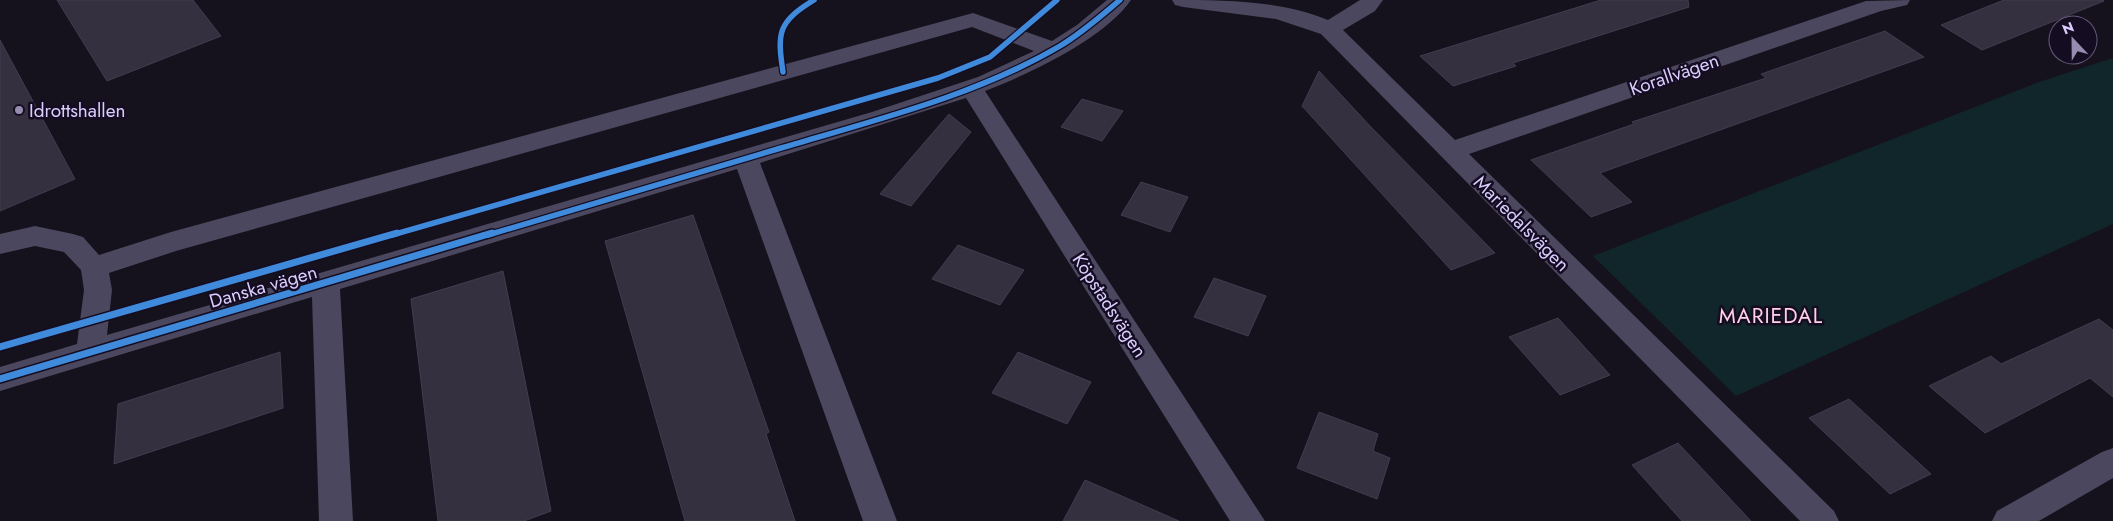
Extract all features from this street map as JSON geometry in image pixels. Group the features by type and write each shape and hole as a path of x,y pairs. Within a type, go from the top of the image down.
{"street":[{"name":"Danska vägen","path":"0,379 746,158 972,89 1054,50 1086,29 1120,0"},
{"name":"Mariedalsvägen","path":"1183,0 1291,16 1312,21 1329,29 1822,521"},
{"path":"1329,29 1367,6 1372,0"},
{"name":"Korallvägen","path":"1450,150 1874,6 1899,0"},
{"path":"94,267 181,239 973,20 1054,50"},
{"name":"Köpstadsvägen","path":"972,89 1248,521"},
{"path":"746,158 880,521"},
{"path":"0,244 35,236 73,244 94,267 98,290 91,352"},
{"path":"326,283 336,521"},
{"path":"2009,521 2113,462"}],"green space":[{"path":"2113,58 2113,224 1736,396 1593,256 2039,82 2091,65 2098,65 2098,63"}],"building":[{"path":"57,0 193,0 221,36 107,81"},
{"path":"1601,0 1688,0 1689,7 1513,63 1516,66 1453,86 1420,56"},
{"path":"2004,0 2104,1 2069,15 2048,15 2048,23 1982,50 1941,25"},
{"path":"1885,31 1924,57 1600,173 1632,202 1591,217 1531,160 1634,124 1632,122 1766,78 1761,74"},
{"name":"Idrottshallen","path":"0,40 75,179 0,211"},
{"path":"1319,71 1370,126 1495,253 1451,270 1302,106"},
{"path":"1082,99 1123,111 1102,141 1061,127"},
{"path":"949,114 971,132 911,206 880,194"},
{"path":"1141,182 1188,197 1170,232 1121,215"},
{"path":"693,215 769,432 766,434 795,521 685,521 605,241"},
{"path":"958,245 1024,270 1000,305 932,279"},
{"path":"503,271 551,511 524,521 438,521 411,299"},
{"path":"1214,278 1266,296 1248,336 1194,317"},
{"path":"1558,318 1610,375 1560,395 1509,337"},
{"path":"2099,319 2113,330 2113,397 2090,378 1985,433 1929,386 1991,356 2001,364"},
{"path":"280,352 283,408 114,464 118,404"},
{"path":"1018,352 1091,382 1067,424 992,393"},
{"path":"1849,399 1931,474 1890,494 1809,418"},
{"path":"1319,412 1378,434 1373,451 1390,458 1377,499 1297,468"},
{"path":"1678,443 1751,521 1682,521 1632,465"},
{"path":"1085,480 1179,521 1063,521"}],"cycle path":[{"path":"783,72 780,46 781,29 791,15 814,0"},
{"path":"0,347 938,78 990,57 1057,0"},
{"path":"0,379 934,101 986,82 1037,59 1085,30 1120,0"}],"place":[{"name":"Idrottshallen","path":"19,110"}],"district":[{"name":"MARIEDAL","path":"1771,316"}]}
